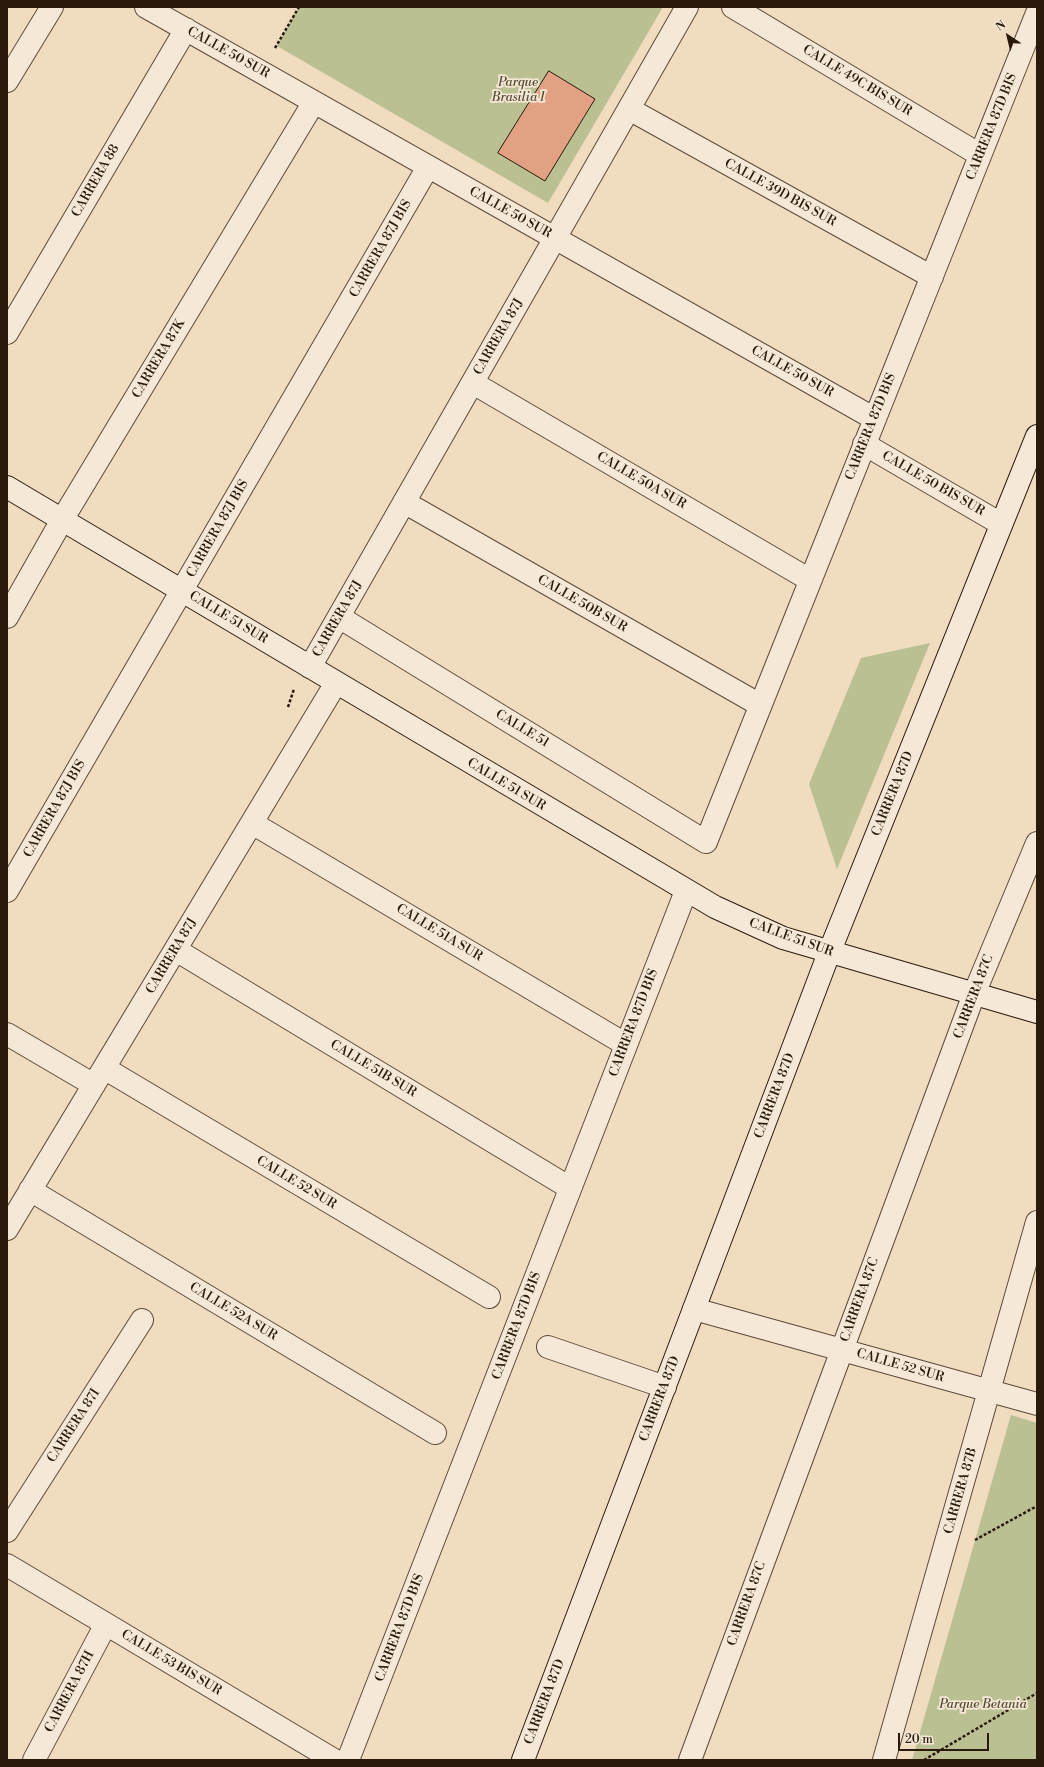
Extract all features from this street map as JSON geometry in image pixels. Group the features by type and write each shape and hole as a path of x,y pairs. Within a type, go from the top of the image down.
{"street":[{"path":"7,82 52,7"},
{"name":"CALLE 50 SUR","path":"146,7 874,419"},
{"name":"CARRERA 87J","path":"310,667 687,7"},
{"name":"CALLE 49C BIS SUR","path":"733,7 980,155"},
{"name":"CARRERA 87D BIS","path":"706,842 980,155 1031,44 1037,13"},
{"name":"CARRERA 88","path":"7,333 186,29"},
{"name":"CARRERA 87K","path":"7,617 62,520 314,102"},
{"name":"CALLE 39D BIS SUR","path":"629,109 932,277"},
{"name":"CARRERA 87J BIS","path":"7,891 428,166"},
{"name":"CALLE 50A SUR","path":"472,383 810,580"},
{"name":"CARRERA 87D","path":"523,1760 829,953 1037,436"},
{"name":"CALLE 50 BIS SUR","path":"864,444 1001,524"},
{"name":"CALLE 51 SUR","path":"7,487 686,891 749,924 783,938 829,953 1037,1012"},
{"name":"CALLE 50B SUR","path":"404,502 760,705"},
{"name":"CALLE 51","path":"339,617 706,842"},
{"name":"CARRERA 87J","path":"7,1229 336,683"},
{"name":"CALLE 51A SUR","path":"252,823 625,1044"},
{"name":"CARRERA 87C","path":"690,1760 974,994 1037,843"},
{"name":"CARRERA 87D BIS","path":"348,1760 625,1044 686,891"},
{"name":"CALLE 51B SUR","path":"176,950 570,1188"},
{"name":"CALLE 52 SUR","path":"7,1034 99,1077 489,1297"},
{"name":"CALLE 52A SUR","path":"30,1190 435,1433"},
{"name":"CARRERA 87B","path":"884,1760 1037,1222"},
{"name":"CALLE 52 SUR","path":"694,1309 1037,1404"},
{"name":"CARRERA 87I","path":"7,1531 142,1320"},
{"path":"548,1347 665,1387"},
{"name":"CALLE 53 BIS SUR","path":"7,1565 334,1760"},
{"name":"CARRERA 87H","path":"37,1759 106,1624"}],"path":[{"path":"261,72 299,7"},
{"path":"941,1558 1037,1506"},
{"path":"924,1760 1037,1693"}],"green space":[{"name":"Parque Brasilia I","path":"299,7 663,7 548,203 277,46"},
{"path":"930,643 837,869 809,784 861,658"},
{"name":"Parque Betania","path":"1011,1415 1037,1423 1037,1760 912,1760"}],"building":[{"path":"549,71 595,99 545,181 498,153"}]}
